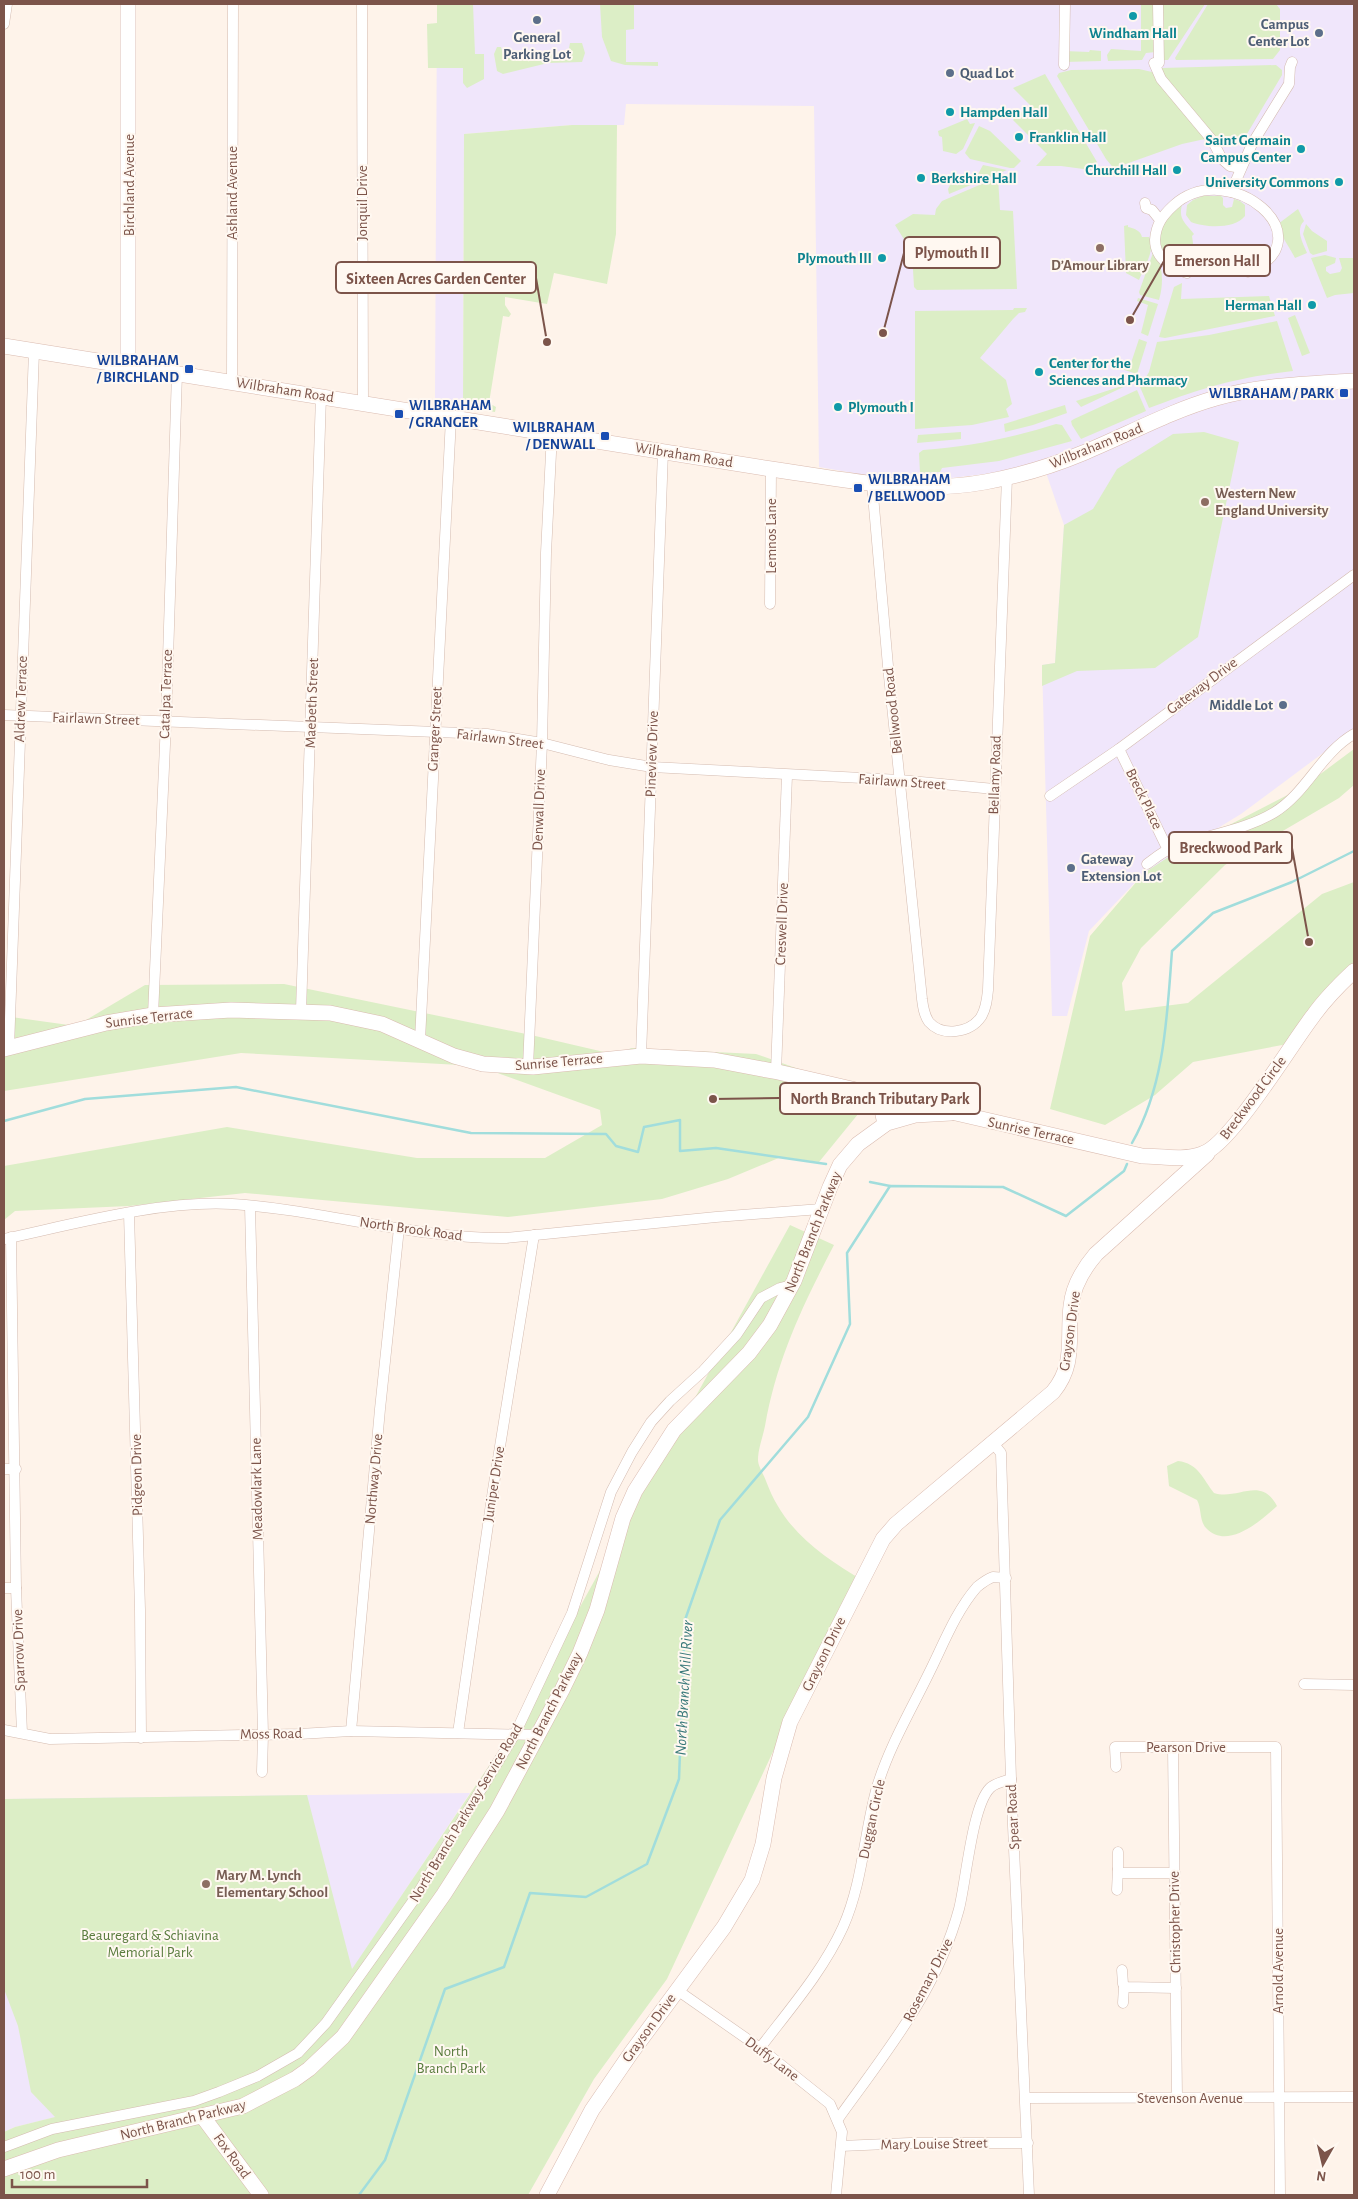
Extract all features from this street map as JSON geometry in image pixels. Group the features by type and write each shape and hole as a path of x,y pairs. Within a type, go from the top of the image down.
{"street":[{"path":"4,24 7,4"},
{"name":"Birchland Avenue","path":"128,4 128,366"},
{"name":"Ashland Avenue","path":"232,382 233,4"},
{"name":"Jonquil Drive","path":"362,4 363,403"},
{"path":"1064,4 1064,65"},
{"path":"1158,4 1157,63 1161,79 1212,140 1222,159 1230,166 1242,168"},
{"path":"1231,192 1252,144 1289,84 1292,62"},
{"path":"1187,273 1172,267 1160,255 1155,241 1156,230 1160,220 1172,207 1187,197 1205,192 1231,192 1246,197 1268,212 1273,219 1277,232 1276,245 1272,254 1261,266 1248,272"},
{"path":"1144,203 1146,208 1152,210 1160,220"},
{"name":"Wilbraham Road","path":"4,346 771,469 872,484 943,486 984,482 1007,477 1081,454 1214,398 1275,386 1354,382"},
{"name":"Aldrew Terrace","path":"7,1048 34,351"},
{"name":"Catalpa Terrace","path":"153,1016 166,722 177,373"},
{"name":"Maebeth Street","path":"301,1011 312,726 321,396"},
{"name":"Granger Street","path":"420,1040 451,418"},
{"name":"Denwall Drive","path":"528,1067 542,743 546,553 552,433"},
{"name":"Pineview Drive","path":"642,1056 663,451"},
{"name":"Lemnos Lane","path":"770,604 771,469"},
{"name":"Bellamy Road","path":"932,1025 949,1031 964,1030 977,1021 986,1004 991,922 994,789 1007,477"},
{"name":"Bellwood Road","path":"872,484 888,666 922,1000 926,1018 932,1025"},
{"name":"Gateway Drive","path":"1050,796 1119,749 1354,575"},
{"name":"Fairlawn Street","path":"4,715 487,734 542,743 609,760 652,767 900,780 994,789"},
{"path":"1147,864 1168,850 1252,822 1276,811 1297,793 1333,750 1354,734"},
{"name":"Breck Place","path":"1119,749 1168,850"},
{"name":"Creswell Drive","path":"776,1072 787,775"},
{"name":"Breckwood Circle","path":"1088,1143 1142,1156 1195,1156 1204,1154 1215,1147 1266,1084 1317,1010 1354,971"},
{"name":"Sunrise Terrace","path":"7,1048 97,1025 153,1016 231,1010 343,1014 369,1020 454,1056 484,1064 528,1067 642,1056 714,1060 776,1072 951,1114 1088,1143"},
{"path":"879,1096 885,1124"},
{"name":"North Branch Parkway","path":"4,2169 58,2150 243,2106 270,2094 309,2069 344,2037 472,1852 497,1811 562,1690 588,1632 623,1518 642,1478 674,1430 731,1373 760,1340 792,1285 833,1179 844,1159 868,1135 885,1124 915,1115 951,1114"},
{"name":"Grayson Drive","path":"547,2195 592,2110 724,1927 752,1880 763,1844 774,1778 790,1722 883,1539 896,1524 1054,1392 1064,1376 1069,1360 1071,1306 1076,1288 1086,1266 1096,1254 1215,1147"},
{"path":"1142,1156 1163,1161 1169,1165 1180,1179"},
{"name":"North Brook Road","path":"8,1238 129,1213 210,1204 288,1209 472,1238 534,1235 716,1217 821,1210"},
{"name":"Meadowlark Lane","path":"250,1206 264,1734 262,1772"},
{"name":"Pidgeon Drive","path":"129,1213 140,1610 141,1738"},
{"name":"Northway Drive","path":"352,1731 380,1408 400,1228"},
{"name":"Juniper Drive","path":"458,1733 492,1498 534,1235"},
{"name":"Sparrow Drive","path":"8,1238 16,1469 16,1588 22,1734"},
{"name":"North Branch Parkway Service Road","path":"4,2147 52,2129 194,2101 258,2076 298,2053 326,2023 407,1909 515,1734 572,1613 611,1492 632,1452 651,1422 737,1334 761,1298 780,1288 792,1285"},
{"name":"Spear Road","path":"992,1442 1001,1454 1011,1779 1029,2195"},
{"path":"4,1469 16,1469"},
{"name":"Duggan Circle","path":"760,2048 819,1969 844,1926 860,1874 881,1776 900,1731 945,1641 978,1587 990,1577 1006,1578"},
{"path":"4,1588 16,1588"},
{"path":"1304,1684 1354,1684"},
{"name":"Moss Road","path":"4,1730 50,1739 299,1734 352,1731 538,1735"},
{"name":"Pearson Drive","path":"1116,1767 1115,1747 1276,1747"},
{"name":"Christopher Drive","path":"1173,1747 1177,2098"},
{"name":"Arnold Avenue","path":"1276,1747 1280,2195"},
{"name":"Rosemary Drive","path":"838,2119 898,2037 921,2001 942,1959 960,1907 974,1830 982,1803 990,1788 1011,1779"},
{"path":"1117,1890 1118,1852"},
{"path":"1118,1869 1122,1873 1175,1873"},
{"path":"1122,1970 1124,1986 1123,2003"},
{"path":"1124,1986 1126,1988 1176,1988"},
{"name":"Duffy Lane","path":"677,1990 760,2048 830,2104 842,2132 841,2146"},
{"name":"Stevenson Avenue","path":"1026,2098 1354,2096"},
{"name":"Fox Road","path":"203,2117 261,2195"},
{"name":"Mary Louise Street","path":"841,2146 910,2143 1028,2143"},
{"path":"836,2195 841,2146"}],"shaded area":[{"name":"Western New England University","path":"437,4 1354,4 1354,730 1241,814 1144,873 1089,931 1067,1016 1052,1016 1042,665 1055,663 1064,525 1042,461 1002,472 951,478 909,479 871,476 819,467 814,106 626,104 624,125 572,125 464,134 463,402 435,398"},
{"name":"Beauregard & Schiavina Memorial Park","path":"470,1793 352,1970 200,2082 15,2127 4,2132 4,1799"}],"green space":[{"path":"437,4 473,4 475,54 484,54 484,79 467,88 463,83 463,68 428,68 427,24 437,23"},
{"path":"600,4 634,4 634,29 626,30 626,62 658,62 658,66 625,65 611,61 602,37"},
{"path":"1141,4 1154,4 1156,52 1146,53 1142,60 1108,61 1107,55 1111,49 1141,51"},
{"path":"1160,4 1205,4 1168,60 1161,60"},
{"path":"1208,4 1276,4 1280,9 1280,50 1273,59 1176,60 1175,58"},
{"path":"570,43 582,43 585,53 582,62 548,63 503,74 497,71 494,54 497,47 501,47 503,54 568,53"},
{"path":"1090,50 1101,51 1101,61 1065,62 1064,51 1089,52"},
{"path":"1276,65 1282,70 1282,75 1244,139 1212,136 1164,77 1162,68"},
{"path":"1139,69 1152,72 1205,139 1182,144 1123,165 1120,170 1116,171 1106,159 1057,76 1059,73 1071,70"},
{"path":"1045,74 1097,162 1091,170 1061,166 1036,166 1047,154 1013,120 1030,105 1013,88"},
{"path":"967,119 970,124 975,123 963,149 956,154 943,151 942,137 939,136 938,131"},
{"path":"572,125 617,125 616,234 607,284 554,273 547,304 505,297 505,305 511,314 509,317 503,316 489,403 496,407 495,412 463,407 464,134"},
{"path":"979,126 990,131 1021,161 1014,168 970,159 965,153"},
{"path":"983,165 1007,170 949,194 948,189 955,175 976,178"},
{"path":"998,177 1000,210 1013,211 1017,289 917,290 914,287 912,252 895,225 913,214 935,215 936,209 942,201"},
{"path":"1203,196 1221,196 1223,198 1223,205 1226,208 1232,207 1234,199 1240,201 1245,205 1245,216 1234,223 1220,226 1191,222 1186,215 1187,205"},
{"path":"1182,205 1182,218 1194,234 1192,236 1194,250 1206,251 1206,254 1212,254 1212,271 1187,270 1164,257 1160,240 1162,227 1169,216"},
{"path":"1298,209 1304,221 1300,232 1307,253 1295,258 1278,224"},
{"path":"1306,224 1312,231 1327,241 1327,251 1313,255 1310,253 1303,234"},
{"path":"1128,225 1128,227 1139,231 1142,237 1149,237 1151,242 1150,253 1139,280 1126,273 1124,226"},
{"path":"1154,250 1162,274 1159,300 1140,295 1139,292"},
{"path":"1325,255 1336,258 1335,263 1326,267 1326,271 1330,274 1340,272 1342,268 1339,258 1354,258 1354,293 1327,298 1311,258"},
{"path":"1182,283 1181,299 1269,296 1275,316 1165,338 1159,337 1174,287"},
{"path":"1138,298 1158,304 1148,336 1141,333 1148,305 1137,301"},
{"path":"1014,308 1027,308 1025,312 1019,313 1013,319 980,358 1006,380 1012,404 1006,409 1009,417 972,425 915,429 915,311 1013,310"},
{"path":"1295,315 1310,353 1302,356 1288,318"},
{"path":"1277,321 1293,371 1220,384 1149,408 1140,387 1149,372 1157,342 1209,335"},
{"path":"1139,339 1147,342 1137,374 1115,367 1116,362 1130,366"},
{"path":"1134,382 1081,407 1076,401"},
{"path":"1137,390 1146,411 1081,439 1071,421"},
{"path":"1065,405 1067,413 1033,425 1005,432 1004,424"},
{"path":"1056,424 1062,425 1072,441 999,461 942,468 940,472 920,473 919,453 923,450 957,447 990,441"},
{"path":"961,432 961,439 917,443 918,435"},
{"path":"1204,432 1239,442 1198,637 1155,668 1077,671 1042,686 1042,665 1055,663 1064,525 1093,509 1117,469 1173,434"},
{"path":"1354,749 1354,785 1339,798 1225,865 1141,948 1122,983 1125,1011 1188,1003 1322,894 1354,882 1354,975 1293,1043 1193,1062 1155,1095 1105,1125 1050,1109 1090,936 1144,873 1173,854 1303,787"},
{"path":"284,984 531,1035 617,1055 631,1048 756,1054 841,1084 863,1108 819,1162 781,1157 728,1179 662,1199 508,1217 245,1193 129,1206 15,1211 4,1220 4,1166 227,1127 417,1158 545,1158 602,1125 600,1110 478,1066 241,1053 4,1091 4,1016 76,1026 145,985"},
{"name":"North Branch Park","path":"790,1225 834,1245 792,1332 776,1377 758,1462 774,1499 794,1528 819,1552 865,1582 841,1606 667,1979 594,2079 528,2195 4,2195 4,2132 15,2127 55,2117 31,2092 18,2026 4,1989 4,1799 307,1795 352,1969 509,1736"},
{"path":"1178,1461 1185,1462 1195,1468 1214,1493 1223,1495 1256,1490 1264,1492 1271,1497 1277,1506 1244,1531 1234,1535 1215,1535 1204,1526 1197,1500 1169,1486 1167,1466"}],"waterway":[{"name":"North Branch Mill River","path":"1132,1143 1143,1121 1158,1074 1166,1025 1172,951 1213,913 1292,882 1354,851"},
{"path":"4,1121 85,1099 236,1087 471,1133 606,1134 616,1146 638,1152 644,1127 680,1120 680,1151 716,1148 826,1164"},
{"name":"North Branch Mill River","path":"359,2195 385,2160 445,1989 504,1967 530,1893 586,1897 647,1864 679,1779 685,1620 720,1520 808,1417 850,1324 847,1253 890,1186 1003,1187 1066,1216 1124,1171 1127,1164"},
{"path":"870,1182 890,1186"}],"place":[{"name":"Windham Hall","path":"1133,16"},
{"name":"General Parking Lot","path":"537,20"},
{"name":"Campus Center Lot","path":"1319,33"},
{"name":"Quad Lot","path":"950,73"},
{"name":"Hampden Hall","path":"950,112"},
{"name":"Franklin Hall","path":"1019,137"},
{"name":"Saint Germain Campus Center","path":"1301,149"},
{"name":"Churchill Hall","path":"1177,170"},
{"name":"Berkshire Hall","path":"921,178"},
{"name":"University Commons","path":"1339,182"},
{"name":"D’Amour Library","path":"1100,248"},
{"name":"Plymouth III","path":"882,258"},
{"name":"Herman Hall","path":"1312,305"},
{"name":"Emerson Hall","path":"1130,320"},
{"name":"Plymouth II","path":"883,333"},
{"name":"Sixteen Acres Garden Center","path":"547,342"},
{"name":"WILBRAHAM / BIRCHLAND","path":"189,369"},
{"name":"Center for the Sciences and Pharmacy","path":"1039,372"},
{"name":"WILBRAHAM / PARK","path":"1344,393"},
{"name":"Plymouth I","path":"838,407"},
{"name":"WILBRAHAM / GRANGER","path":"399,414"},
{"name":"WILBRAHAM / DENWALL","path":"605,436"},
{"name":"WILBRAHAM / BELLWOOD","path":"858,488"},
{"name":"Western New England University","path":"1205,502"},
{"name":"Middle Lot","path":"1283,705"},
{"name":"Gateway Extension Lot","path":"1071,868"},
{"name":"Breckwood Park","path":"1309,942"},
{"name":"North Branch Tributary Park","path":"713,1099"},
{"name":"Mary M. Lynch Elementary School","path":"206,1884"}]}
